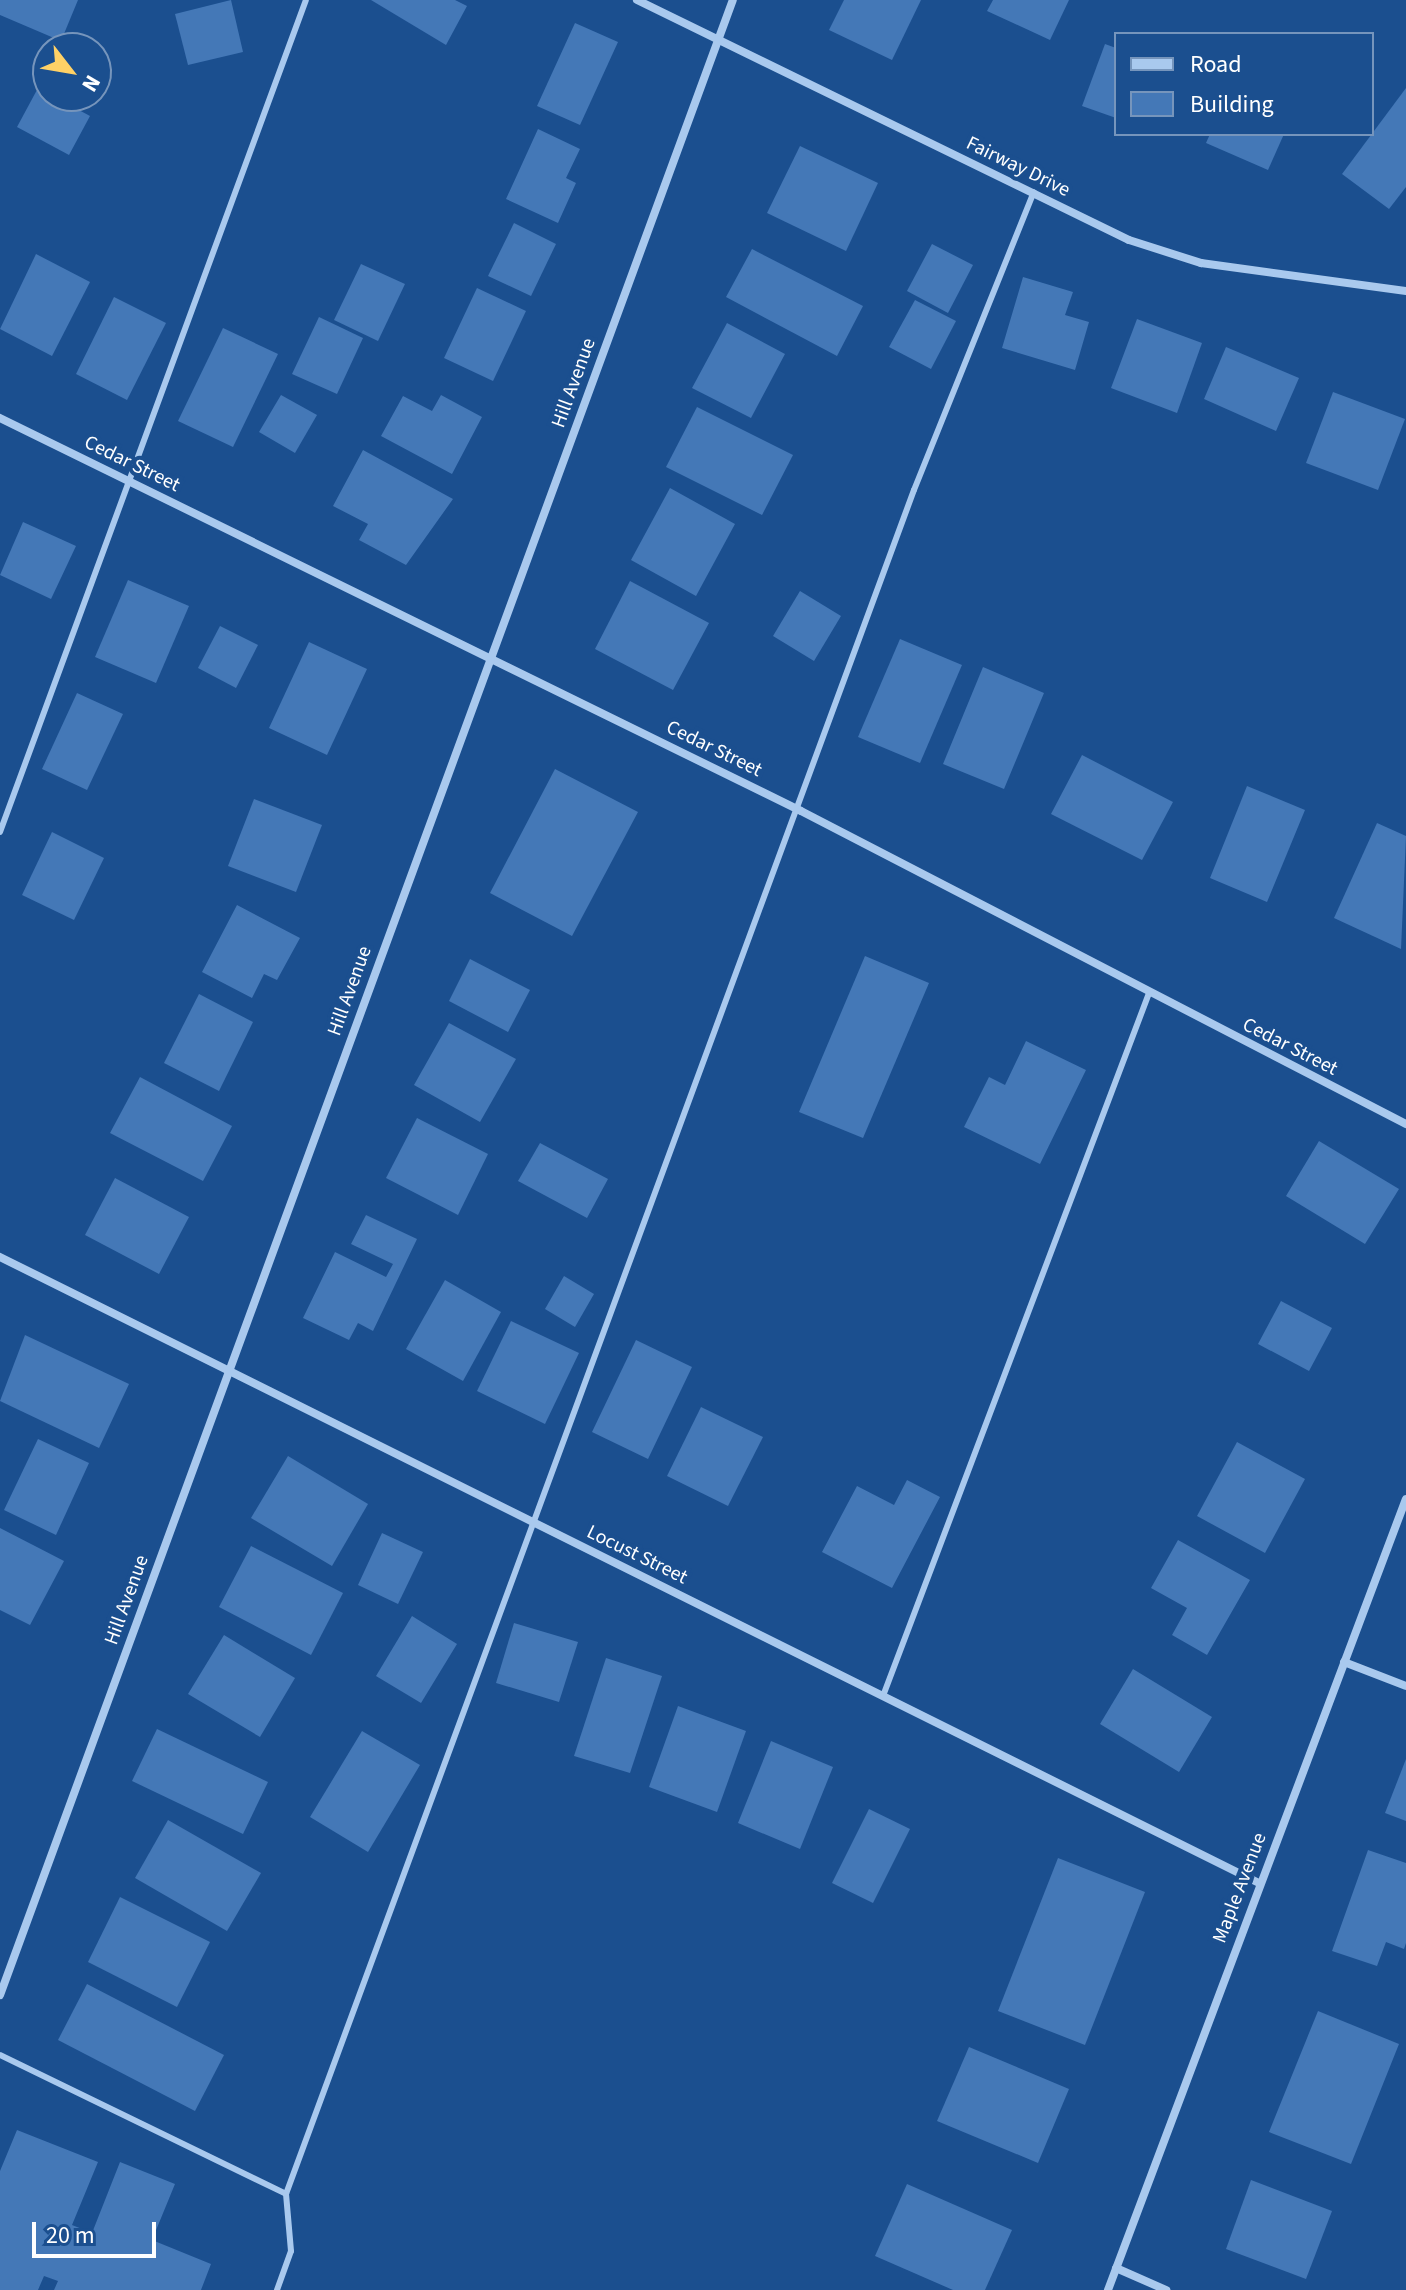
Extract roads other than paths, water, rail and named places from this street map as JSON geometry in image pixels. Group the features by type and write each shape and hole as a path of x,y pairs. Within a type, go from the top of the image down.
{"street":[{"name":"Fairway Drive","path":"637,0 1129,240 1201,263 1406,291"},
{"name":"Hill Avenue","path":"0,1995 733,0"},
{"name":"Cedar Street","path":"0,418 801,811 1406,1124"},
{"name":"Locust Street","path":"0,1257 1259,1883"},
{"name":"Maple Avenue","path":"1108,2290 1406,1499"},
{"path":"1344,1662 1406,1686"},
{"path":"1116,2268 1166,2290"}],"lane":[{"path":"0,832 306,0"},
{"path":"277,2290 291,2251 286,2194 801,811 914,490 1034,192"},
{"path":"883,1696 1149,993"},
{"path":"0,2055 286,2194"}]}
